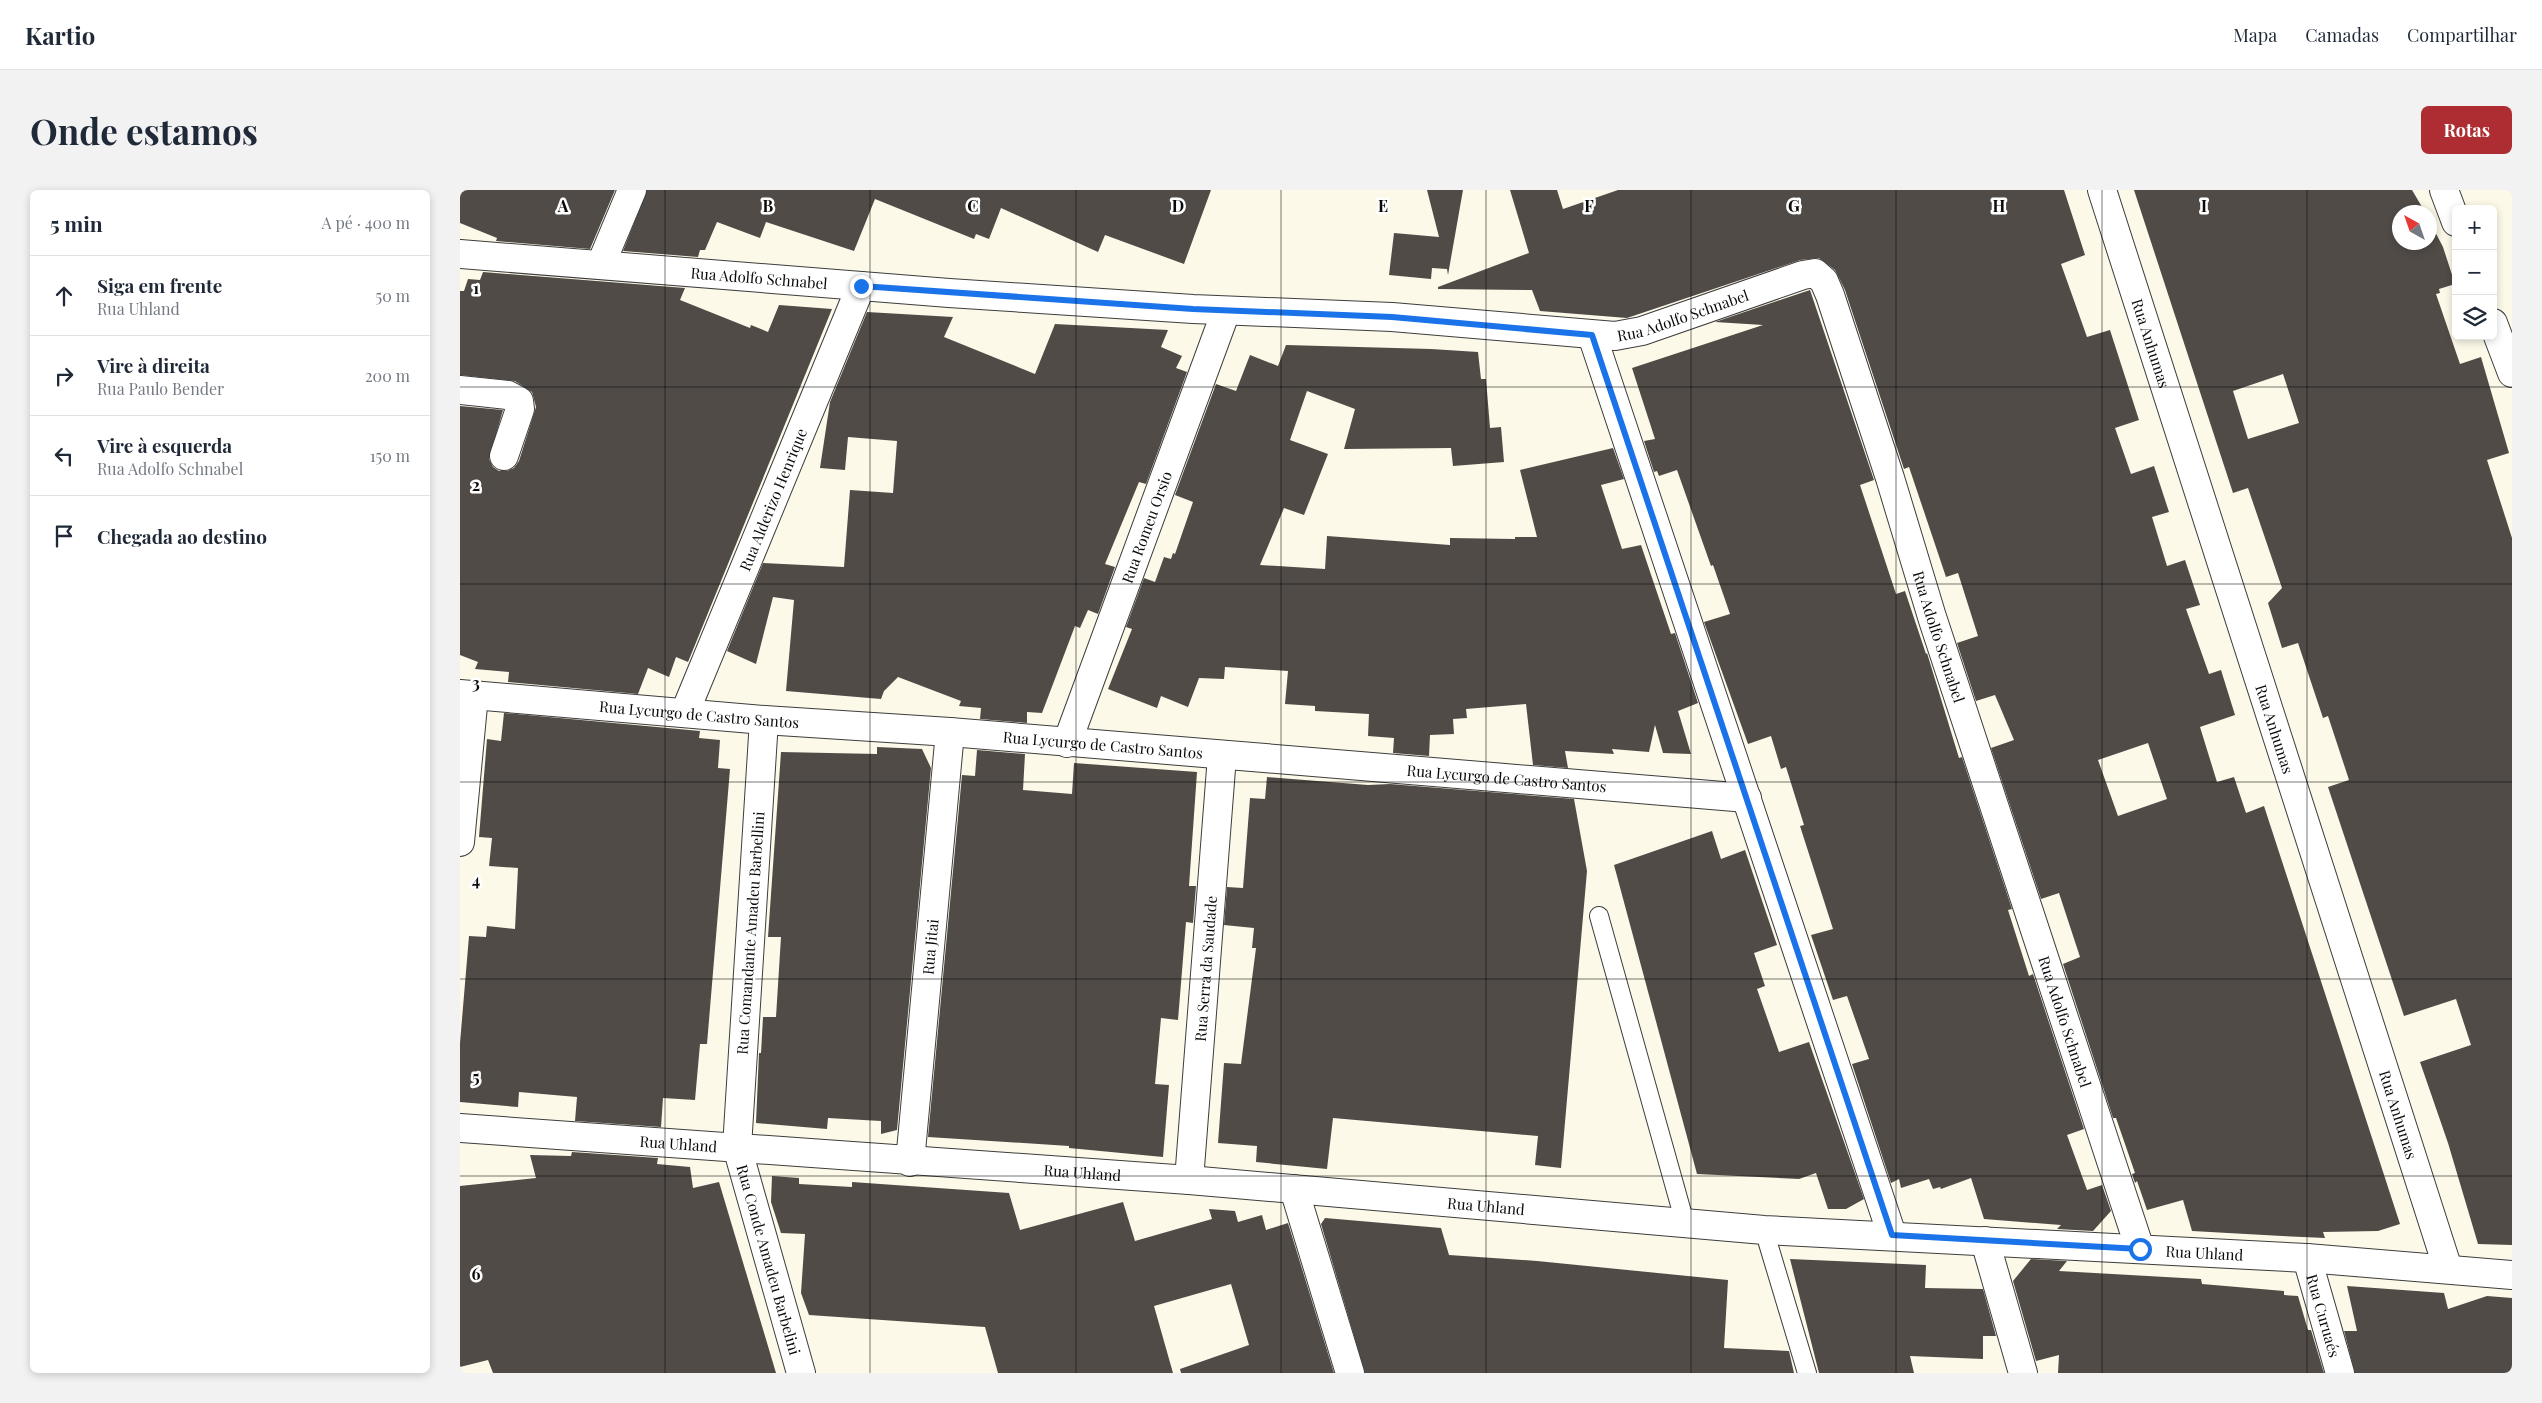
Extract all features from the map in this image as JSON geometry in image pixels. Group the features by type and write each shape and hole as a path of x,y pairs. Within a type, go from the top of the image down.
{"street":[{"path":"601,264 632,190"},
{"name":"Rua Anhumas","path":"2102,190 2448,1269"},
{"path":"2444,190 2452,211"},
{"name":"Rua Adolfo Schnabel","path":"460,254 861,286 1226,310 1392,317 1614,336 1642,331 1803,275 1815,273 1824,281 1890,478 1941,646 2140,1249"},
{"name":"Rua Alderizo Henrique","path":"685,712 861,286"},
{"name":"Rua Romeu Orsio","path":"1068,743 1226,310"},
{"path":"2497,334 2512,373"},
{"path":"1592,335 1892,1235"},
{"path":"460,390 508,395 519,401 520,409 504,456"},
{"path":"460,842 467,695"},
{"name":"Rua Lycurgo de Castro Santos","path":"467,695 764,720 950,732 1747,798"},
{"name":"Rua Comandante Amadeu Barbellini","path":"737,1147 764,720"},
{"name":"Rua Jitai","path":"910,1162 950,732"},
{"name":"Rua Serra da Saudade","path":"1189,1180 1222,756"},
{"name":"Rua Uhland","path":"460,1128 737,1147 910,1162 1189,1180 1764,1230 1892,1235 2307,1258 2512,1274"},
{"name":"Rua Conde Amadeu Barbelini","path":"737,1147 801,1373"},
{"path":"1294,1189 1350,1373"},
{"path":"1985,1241 2023,1373"},
{"name":"Rua Curuaés","path":"2307,1258 2340,1373"}],"lane":[{"path":"1599,916 1685,1223"},
{"path":"1764,1230 1807,1373"}],"building":[{"path":"460,190 615,190 590,249 496,241 497,238 460,223"},
{"path":"647,190 1211,190 1184,264 1105,235 1098,252 1001,208 989,239 976,234 974,239 875,199 854,251 766,222 760,238 717,222 705,250 700,250 698,257 623,251"},
{"path":"1427,190 1463,190 1448,275 1447,269 1432,268 1431,279 1389,275 1394,233 1439,237"},
{"path":"1510,190 1557,190 1563,209 1618,190 2064,190 2085,255 2061,264 2087,337 2110,330 2139,420 2115,428 2131,474 2154,466 2169,512 2152,517 2167,566 2185,560 2200,605 2186,609 2209,674 2221,670 2235,715 2200,727 2217,782 2234,777 2246,813 2264,806 2400,1224 2378,1231 2323,1232 2325,1238 2282,1236 2192,1231 2183,1200 2147,1210 2137,1181 2135,1183 2132,1174 2135,1173 2116,1118 2113,1118 2063,964 2080,957 2059,893 2041,899 1991,748 2014,740 1995,695 1976,701 1957,643 1978,636 1958,573 1946,577 1909,467 1904,469 1845,290 1835,270 1819,258 1800,260 1627,318 1540,311 1532,290 1438,289 1438,287 1529,253","holes":["2148,743 2167,799 2118,816 2098,760"]},
{"path":"2134,190 2412,190 2421,205 2392,205 2392,250 2437,250 2437,235 2452,275 2452,285 2439,289 2440,293 2436,294 2460,364 2481,357 2509,453 2487,460 2512,538 2512,1245 2478,1244 2448,1143 2420,1062 2471,1045 2456,999 2404,1016 2328,787 2349,780 2328,716 2323,718 2298,643 2282,648 2268,603 2282,588 2248,488 2233,493","holes":["2283,374 2299,423 2248,439 2233,391"]},
{"path":"483,272 685,288 680,300 750,328 751,325 768,332 779,305 832,309 688,662 676,657 669,677 648,668 638,694 508,682 509,672 475,669 478,662 460,655 460,406 503,410 489,459 493,467 499,471 507,471 514,468 519,461 536,407 532,392 515,381 460,375 460,291 464,291 468,279 480,280"},
{"path":"1810,290 1874,480 1860,485 1896,594 1905,591 1927,653 1959,758 1962,757 2012,909 2008,910 2029,976 2033,974 2084,1129 2067,1135 2087,1190 2102,1185 2111,1211 2093,1231 2057,1229 2061,1225 1984,1219 1971,1178 1941,1189 1940,1187 1933,1189 1929,1179 1901,1188 1899,1179 1891,1183 1852,1064 1869,1059 1847,996 1833,1000 1811,935 1833,929 1800,826 1804,825 1786,767 1781,769 1771,736 1748,744 1704,622 1730,614 1677,470 1659,476 1657,471 1654,472 1644,441 1655,439 1632,368 1763,325 1715,322"},
{"path":"867,312 953,317 944,337 1035,374 1055,324 1168,330 1161,347 1182,356 1176,368 1187,372 1146,484 1139,482 1105,564 1115,567 1098,614 1088,610 1080,628 1075,626 1042,713 1027,712 1027,723 980,719 981,708 959,706 961,701 898,677 884,691 881,699 786,691 794,600 773,597 756,664 727,651 763,563 844,567 850,490 893,493 897,441 848,437 845,470 820,468 830,402"},
{"path":"1286,345 1478,352 1481,379 1486,379 1490,428 1501,427 1504,462 1453,466 1451,448 1344,449 1355,409 1307,391 1290,440 1328,454 1304,515 1284,508 1260,565 1325,569 1327,536 1450,545 1450,538 1515,539 1515,537 1537,537 1520,470 1613,448 1624,479 1601,485 1622,549 1641,545 1671,634 1675,633 1698,703 1678,711 1691,754 1663,753 1655,725 1649,752 1612,749 1614,754 1565,751 1568,768 1533,765 1526,704 1466,709 1467,718 1453,719 1454,734 1430,735 1429,756 1393,753 1394,738 1368,736 1369,714 1315,711 1315,706 1285,704 1288,671 1225,667 1224,679 1199,678 1188,707 1161,696 1157,708 1108,689 1132,629 1126,627 1144,578 1155,582 1164,557 1171,559 1173,553 1175,554 1193,502 1175,495 1216,384 1236,391 1250,355 1278,366"},
{"path":"504,713 700,731 699,738 720,740 718,768 730,769 707,1044 700,1044 695,1100 663,1098 661,1127 575,1121 577,1097 519,1092 518,1107 460,1102 460,1043 469,936 486,937 487,926 515,929 518,868 489,866 492,838 479,837 487,739 501,741"},
{"path":"877,747 922,749 931,768 897,1130 881,1134 881,1121 828,1118 827,1129 756,1123 759,1053 761,1053 763,1017 776,1017 781,937 768,937 781,752 877,754"},
{"path":"977,750 1025,754 1023,790 1072,794 1074,763 1197,772 1189,886 1196,886 1193,923 1186,922 1178,1020 1161,1018 1155,1084 1169,1085 1163,1157 1069,1148 1069,1146 928,1137 962,775 975,776"},
{"path":"1267,777 1368,785 1390,784 1574,799 1587,871 1561,1168 1535,1165 1538,1136 1333,1118 1327,1169 1256,1162 1257,1146 1218,1143 1224,1063 1241,1064 1256,948 1252,948 1254,928 1224,925 1227,887 1243,888 1250,798 1265,799"},
{"path":"1712,831 1721,859 1745,850 1777,945 1754,953 1765,986 1757,989 1779,1052 1809,1042 1864,1199 1846,1209 1828,1209 1816,1173 1799,1179 1697,1174 1614,865"},
{"path":"572,1152 658,1158 657,1164 690,1167 693,1188 719,1182 776,1373 493,1373 488,1360 460,1367 460,1186 536,1178 530,1155 571,1156"},
{"path":"772,1176 799,1178 799,1184 852,1187 852,1182 1009,1193 1020,1230 1123,1202 1135,1241 1212,1219 1209,1209 1235,1211 1238,1222 1262,1215 1266,1230 1288,1223 1334,1373 1181,1373 1180,1369 1249,1345 1231,1284 1154,1306 1173,1373 998,1373 985,1327 809,1315 801,1293 805,1234 781,1233 771,1202"},
{"path":"1325,1218 1441,1228 1449,1255 1537,1261 1728,1280 1724,1348 1789,1351 1794,1373 1365,1373 1321,1224"},
{"path":"1790,1259 1926,1265 1925,1288 1983,1289 1996,1336 1983,1336 1983,1359 1910,1356 1914,1373 1819,1373"},
{"path":"2031,1259 2067,1261 2059,1271 2201,1279 2202,1284 2284,1291 2284,1295 2298,1296 2324,1373 2058,1373 2059,1355 2036,1361 2013,1281"},
{"path":"2347,1286 2444,1293 2448,1309 2487,1296 2512,1298 2512,1373 2355,1373 2344,1331 2357,1331"}],"route":[{"path":"861,286 1193,309 1392,317 1541,332 1592,335 1892,1235 2140,1249"}]}
